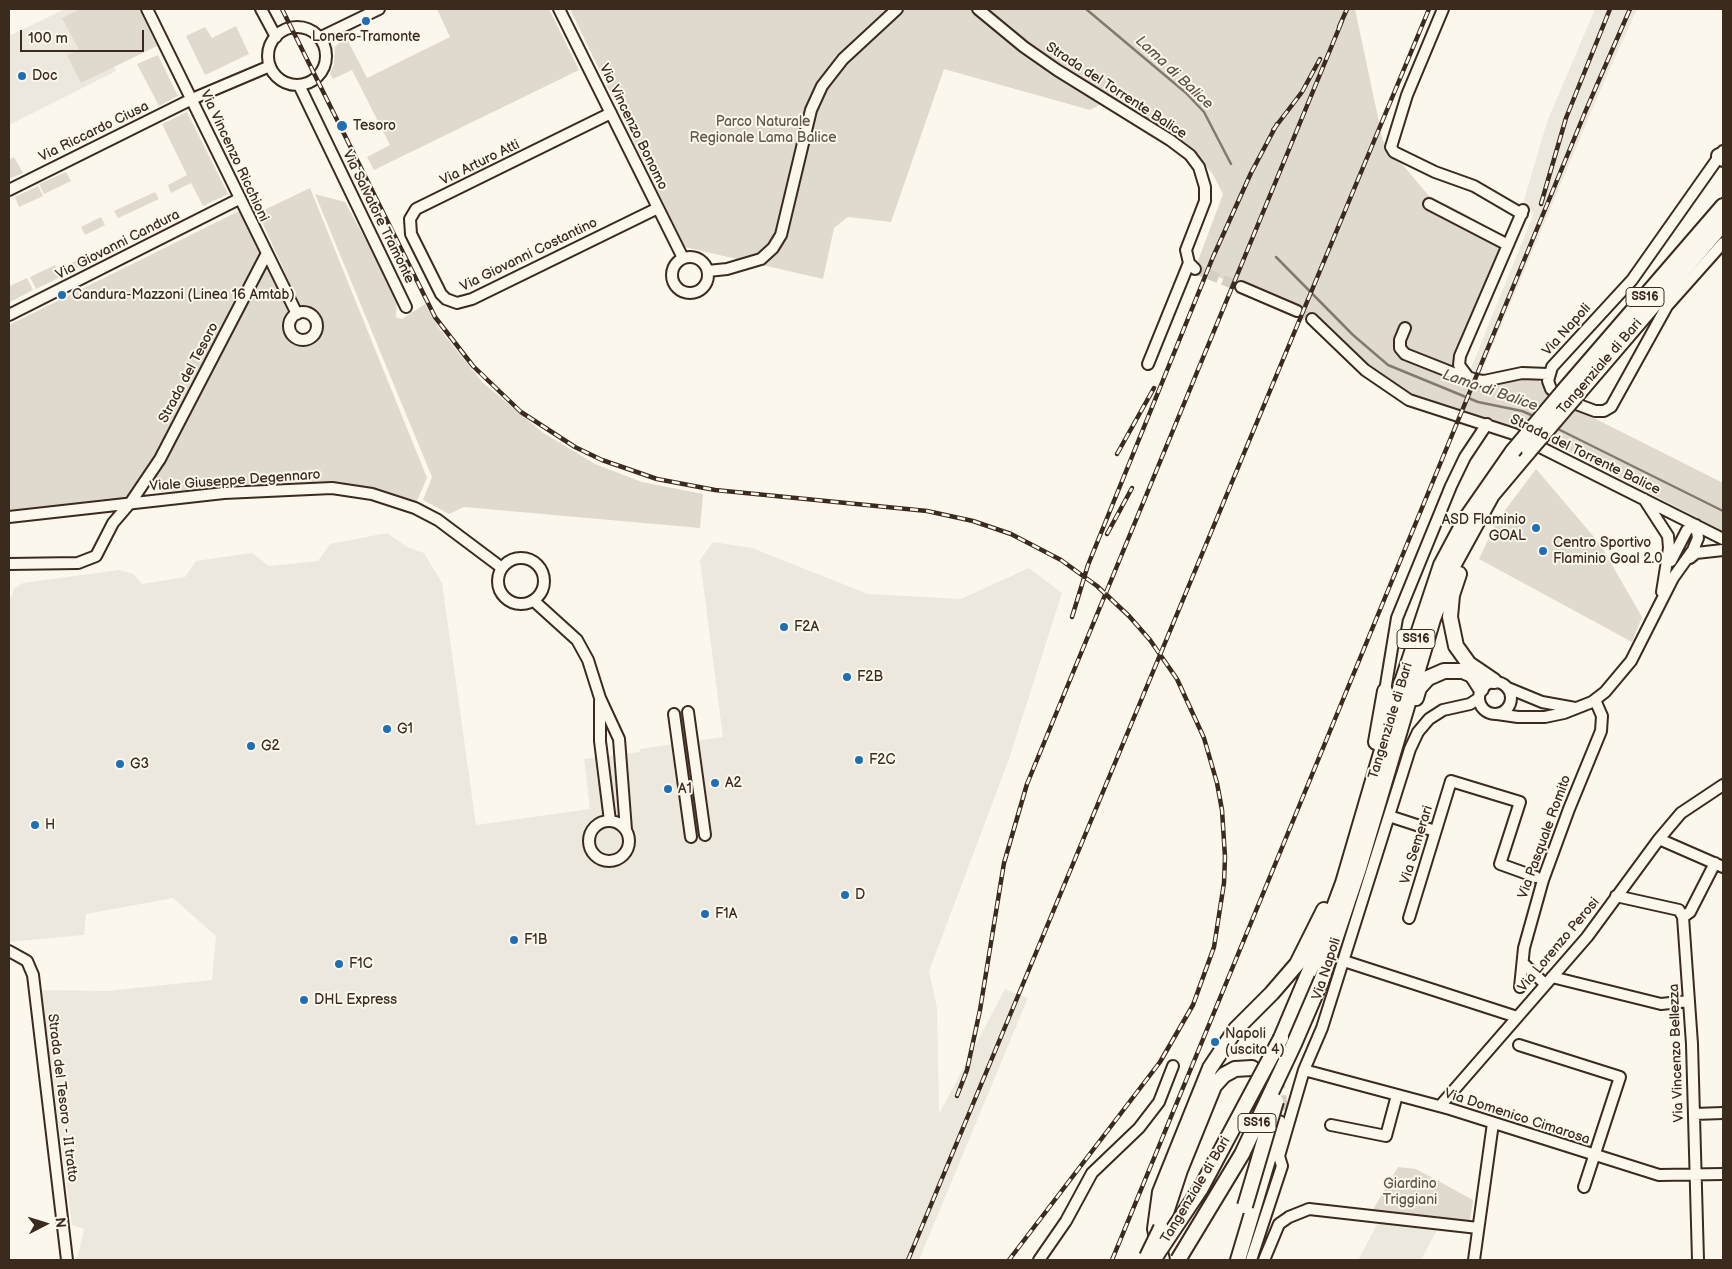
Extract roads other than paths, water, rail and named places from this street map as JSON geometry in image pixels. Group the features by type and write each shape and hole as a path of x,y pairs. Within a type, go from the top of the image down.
{"highway":[{"name":"Tangenziale di Bari","path":"1178,1260 1242,1154 1294,1044 1322,979 1377,809 1433,619 1453,566 1492,495 1529,451 1571,392 1723,206"},
{"name":"Tangenziale di Bari","path":"1153,1260 1201,1188 1281,1038 1317,953 1343,883 1432,587 1453,540 1477,501 1513,451 1719,238 1723,224"},
{"path":"1482,514 1472,547 1454,587 1450,617 1452,633 1461,656 1494,681"},
{"path":"1377,809 1389,790 1419,688 1428,678 1444,671 1463,671 1472,675 1480,694"},
{"path":"1359,828 1365,780 1379,731 1385,691"},
{"path":"1162,1260 1156,1228 1160,1192 1210,1068 1236,1029 1272,993 1297,964 1330,897 1343,883"},
{"path":"1229,1260 1268,1124 1322,979"},
{"path":"1145,1260 1161,1228 1180,1170 1214,1086 1224,1075 1235,1069 1252,1068"},
{"path":"1238,1260 1279,1122"}],"street":[{"name":"Via Vincenzo Ricchioni","path":"148,9 266,255 297,314"},
{"path":"261,9 276,37"},
{"path":"319,38 379,9"},
{"name":"Via Vincenzo Bonomo","path":"560,9 683,258"},
{"path":"708,272 761,260 773,248 780,235 811,110 822,86 843,59 897,9"},
{"name":"Strada del Torrente Balice","path":"978,9 1041,58 1170,140 1190,156 1199,167 1205,187 1205,201 1186,250 1192,266 1148,364"},
{"path":"1443,9 1407,94 1391,147 1394,152 1435,172 1474,186 1523,212 1460,356 1459,365 1462,372 1468,377 1484,381 1522,373 1548,374"},
{"path":"290,28 298,28 306,29 319,38 324,46 325,64 315,79 299,85 282,81 270,66 269,51 276,37 290,28"},
{"name":"Via Riccardo Ciusa","path":"9,190 192,99 270,66"},
{"name":"Via Salvatore Tramonte","path":"299,85 406,307"},
{"name":"Via Arturo Atti","path":"427,266 410,226 410,220 416,209 611,113"},
{"name":"Via Napoli","path":"1719,238 1667,306 1611,407 1604,411 1595,411 1563,399 1551,389 1548,374 1561,356 1632,280 1722,155"},
{"name":"Via Giovanni Candura","path":"9,315 239,199"},
{"path":"1429,204 1508,245"},
{"name":"Via Giovanni Costantino","path":"427,266 441,294 446,299 457,303 465,302 658,208"},
{"name":"Strada del Tesoro","path":"131,502 160,459 266,255"},
{"path":"683,258 699,259 708,272 708,278 702,289 690,293 684,292 674,284 672,272 678,261 683,258"},
{"path":"1241,287 1297,311"},
{"name":"Strada del Torrente Balice","path":"1312,319 1365,370 1408,400 1487,424 1542,447 1723,540"},
{"path":"1405,328 1400,340 1400,348 1405,354 1458,375 1462,372"},
{"path":"1385,691 1397,618 1451,486 1465,457 1487,424"},
{"name":"Viale Giuseppe Degennaro","path":"9,517 224,493 332,488 372,494 415,508 438,520 502,568"},
{"path":"1643,498 1668,536 1667,568 1659,603"},
{"path":"9,564 78,562 96,556 113,523 131,502"},
{"path":"1595,700 1619,678 1631,661 1659,603 1698,538 1696,525 1686,530 1667,568"},
{"path":"1685,562 1696,554 1723,550"},
{"path":"520,558 534,562 540,567 545,581 543,589 534,601 528,604 516,604 504,598 498,580 502,568 507,562 520,558"},
{"path":"534,601 577,640 588,660 600,698 619,739 626,830 629,840 626,852 615,860 600,859 592,851 590,834 600,824 610,821 616,822 626,830"},
{"path":"1508,688 1511,702 1506,710 1491,713 1480,694 1494,681 1542,702 1575,708"},
{"name":"Via Napoli","path":"1252,1260 1282,1166 1279,1156 1304,1070 1322,1028 1410,749 1418,732 1429,719 1443,710 1459,707 1480,694"},
{"path":"600,698 600,749 610,821"},
{"name":"Via Napoli","path":"1459,707 1518,717 1545,717 1564,713 1595,700"},
{"name":"Via Pasquale Romito","path":"1520,987 1524,964 1524,948 1543,880 1576,790 1601,731 1602,716 1595,700"},
{"path":"688,712 705,835"},
{"path":"674,714 690,837"},
{"name":"Via Semerari","path":"1409,918 1451,781 1520,802 1500,864 1536,877"},
{"name":"Via Lorenzo Perosi","path":"1440,1106 1587,937 1659,839 1681,813 1723,785"},
{"path":"1389,816 1435,831"},
{"path":"1616,896 1679,910 1684,917 1690,912 1719,865 1659,839"},
{"name":"Via Vincenzo Bellezza","path":"1684,917 1694,1114 1698,1260"},
{"name":"Strada del Tesoro - II tratto","path":"9,951 26,962 33,975 67,1260"},
{"path":"1344,961 1516,1017"},
{"path":"1524,964 1548,981 1661,1004 1689,1001"},
{"path":"1519,1044 1620,1077 1584,1187"},
{"path":"1039,1260 1066,1221 1092,1173 1139,1128 1159,1102 1174,1066"},
{"name":"Via Domenico Cimarosa","path":"1304,1070 1440,1106 1659,1176 1723,1174"},
{"path":"1331,1125 1386,1136 1397,1095"},
{"path":"1694,1114 1723,1113"},
{"path":"1474,1260 1493,1123"},
{"path":"1264,1260 1280,1224 1294,1214 1309,1209 1478,1228"}],"waterway":[{"name":"Lama di Balice","path":"1086,9 1186,93 1204,112 1231,164"},
{"name":"Lama di Balice","path":"1276,257 1353,335 1388,365 1478,402 1522,411 1536,417"},
{"name":"Lama di Balice","path":"1556,428 1723,511"}],"tunnel":[{"path":"1195,269 1241,287"},
{"path":"1297,311 1312,319"},
{"path":"1253,1068 1262,1070 1278,1086 1281,1109 1279,1123"}],"railway":[{"path":"282,9 435,317 473,366 521,412 575,447 602,460 657,479 715,490 927,511 973,521 1011,534 1061,560 1097,586 1129,616 1150,640 1177,679 1204,738 1217,783 1222,810 1225,857 1224,883 1214,947 1193,1005 1160,1062 1009,1260"},
{"path":"1339,27 1347,9"},
{"path":"908,1260 1429,9"},
{"path":"1541,204 1566,118 1610,9"},
{"path":"1112,1260 1586,110 1630,9"},
{"path":"957,1096 967,1070 980,1010 1004,863 1027,784 1342,21"},
{"path":"1273,130 1302,92 1320,59"},
{"path":"1072,617 1088,565 1213,257 1251,173 1277,124"},
{"path":"1117,454 1154,388"},
{"path":"1107,534 1132,488"}],"place":[{"name":"Lonero-Tramonte","path":"366,21"},
{"name":"Doc","path":"22,76"},
{"name":"Tesoro","path":"342,126"},
{"name":"Candura-Mazzoni (Linea 16 Amtab)","path":"62,295"},
{"name":"ASD Flaminio GOAL","path":"1536,528"},
{"name":"Centro Sportivo Flaminio Goal 2.0","path":"1543,551"},
{"name":"F2A","path":"784,627"},
{"name":"F2B","path":"847,677"},
{"name":"G1","path":"387,729"},
{"name":"G2","path":"251,746"},
{"name":"F2C","path":"859,760"},
{"name":"G3","path":"120,764"},
{"name":"A2","path":"715,783"},
{"name":"A1","path":"668,789"},
{"name":"H","path":"35,825"},
{"name":"D","path":"845,895"},
{"name":"F1A","path":"705,914"},
{"name":"F1B","path":"514,940"},
{"name":"F1C","path":"339,964"},
{"name":"DHL Express","path":"304,1000"},
{"name":"Napoli (uscita 4)","path":"1215,1042"}],"park label":[{"name":"Parco Naturale Regionale Lama Balice","path":"763,130"},
{"name":"Giardino Triggiani","path":"1410,1192"}]}
